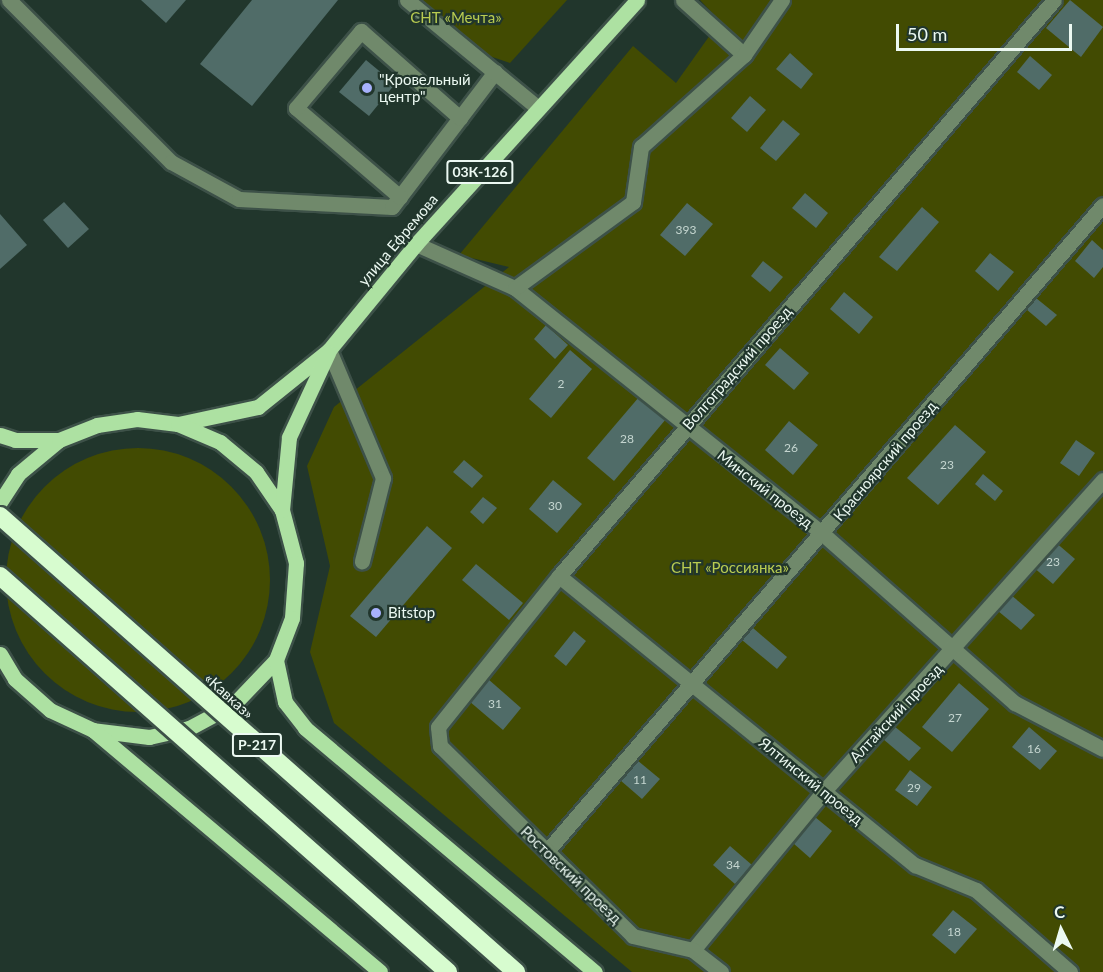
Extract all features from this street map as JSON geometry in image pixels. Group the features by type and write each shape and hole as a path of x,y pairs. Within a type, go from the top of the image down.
{"highway":[{"name":"«Кавказ»","path":"0,516 516,972"},
{"name":"Р-217","path":"0,576 448,972"}],"main road":[{"name":"улица Ефремова","path":"178,424 258,407 329,350 416,244 537,107 637,0"},
{"path":"282,510 289,437 329,350"},
{"path":"0,435 15,440 59,440 107,423 137,419 178,424 220,442 256,472 282,510 296,563 292,618 276,660 234,704 189,728 149,737 93,730"},
{"path":"0,489 59,440"},
{"path":"0,502 18,474"},
{"path":"0,654 15,679 50,710 93,730 380,972"},
{"path":"276,660 285,702 305,728 595,972"}],"lane":[{"path":"9,0 171,162 239,199 392,207 495,72"},
{"path":"407,0 457,45 495,72 537,107"},
{"path":"683,0 744,55"},
{"path":"515,288 633,202 641,147 744,55 782,0"},
{"name":"Волгоградский проезд","path":"440,746 438,727 559,576 1054,0"},
{"path":"400,197 296,108 361,31 460,118"},
{"name":"Красноярский проезд","path":"547,851 823,534 1103,205"},
{"name":"Минский проезд","path":"416,244 515,288 686,427 823,534 956,648 1015,703 1103,749"},
{"path":"329,350 383,478 362,561"},
{"name":"Алтайский проезд","path":"693,950 824,791 956,648 1103,480"},
{"name":"Ялтинский проезд","path":"559,576 915,865 976,890 1070,972"},
{"name":"Ростовский проезд","path":"440,746 633,936 693,950 721,972"}],"green space":[{"name":"СНТ «Мечта»","path":"407,0 567,0 510,63 457,45"},
{"name":"СНТ «Россиянка»","path":"700,0 1103,0 1103,972 632,972 334,723 310,652 330,566 307,466 334,407 509,267 459,255 633,46 676,83 720,21"},
{"path":"138,448 164,451 188,458 222,478 240,496 260,530 267,554 270,580 267,606 260,630 240,664 222,682 188,702 164,709 138,712 112,709 88,702 54,682 36,664 16,630 9,606 6,580 9,554 16,530 36,496 54,478 88,458 112,451"}],"building":[{"path":"141,0 186,0 166,23"},
{"path":"252,0 338,0 252,106 200,64"},
{"path":"1070,0 1103,27 1081,57 1046,28"},
{"path":"790,53 813,74 801,89 776,69"},
{"path":"1030,56 1052,75 1039,90 1017,72"},
{"name":"\"Кровельный центр\"","path":"366,60 395,84 369,116 339,92"},
{"path":"750,96 766,110 747,132 731,118"},
{"path":"783,120 800,134 776,161 760,148"},
{"path":"805,193 828,213 816,228 792,208"},
{"path":"64,202 89,229 68,248 43,220"},
{"path":"687,203 713,224 685,256 660,235"},
{"path":"922,207 939,222 897,271 879,257"},
{"path":"0,214 27,245 0,269"},
{"path":"1092,240 1103,250 1103,267 1094,278 1075,261"},
{"path":"990,253 1014,272 998,291 975,271"},
{"path":"763,261 783,277 770,292 751,276"},
{"path":"844,292 873,317 859,334 830,309"},
{"path":"1036,298 1057,315 1046,326 1026,309"},
{"path":"546,325 568,345 555,359 534,339"},
{"path":"780,348 809,373 794,390 765,365"},
{"path":"570,350 592,369 551,418 529,399"},
{"path":"639,397 666,419 614,481 587,458"},
{"path":"789,421 818,445 793,475 765,450"},
{"path":"955,425 986,452 938,505 907,478"},
{"path":"1076,440 1095,453 1079,476 1060,463"},
{"path":"464,460 483,476 472,488 453,472"},
{"path":"983,474 1003,491 995,501 975,484"},
{"path":"553,480 582,504 557,533 529,509"},
{"path":"483,497 497,508 483,524 470,512"},
{"path":"427,526 452,548 376,637 350,616"},
{"path":"1054,541 1075,559 1053,584 1032,566"},
{"path":"476,564 523,603 509,620 462,580"},
{"path":"1011,595 1035,615 1021,630 998,611"},
{"path":"753,628 787,657 777,669 742,640"},
{"path":"574,631 586,641 566,666 554,656"},
{"path":"488,679 521,708 503,730 469,701"},
{"path":"959,683 989,709 952,752 922,727"},
{"path":"894,726 921,748 909,761 883,739"},
{"path":"1029,727 1057,751 1040,770 1012,747"},
{"path":"637,760 660,779 642,799 620,780"},
{"path":"910,770 932,787 917,806 895,790"},
{"path":"815,817 832,831 810,858 793,843"},
{"path":"730,846 752,865 735,884 713,865"},
{"path":"953,910 977,929 955,954 932,935"}],"place":[{"name":"\"Кровельный центр\"","path":"367,88"},
{"name":"Bitstop","path":"376,613"}]}
